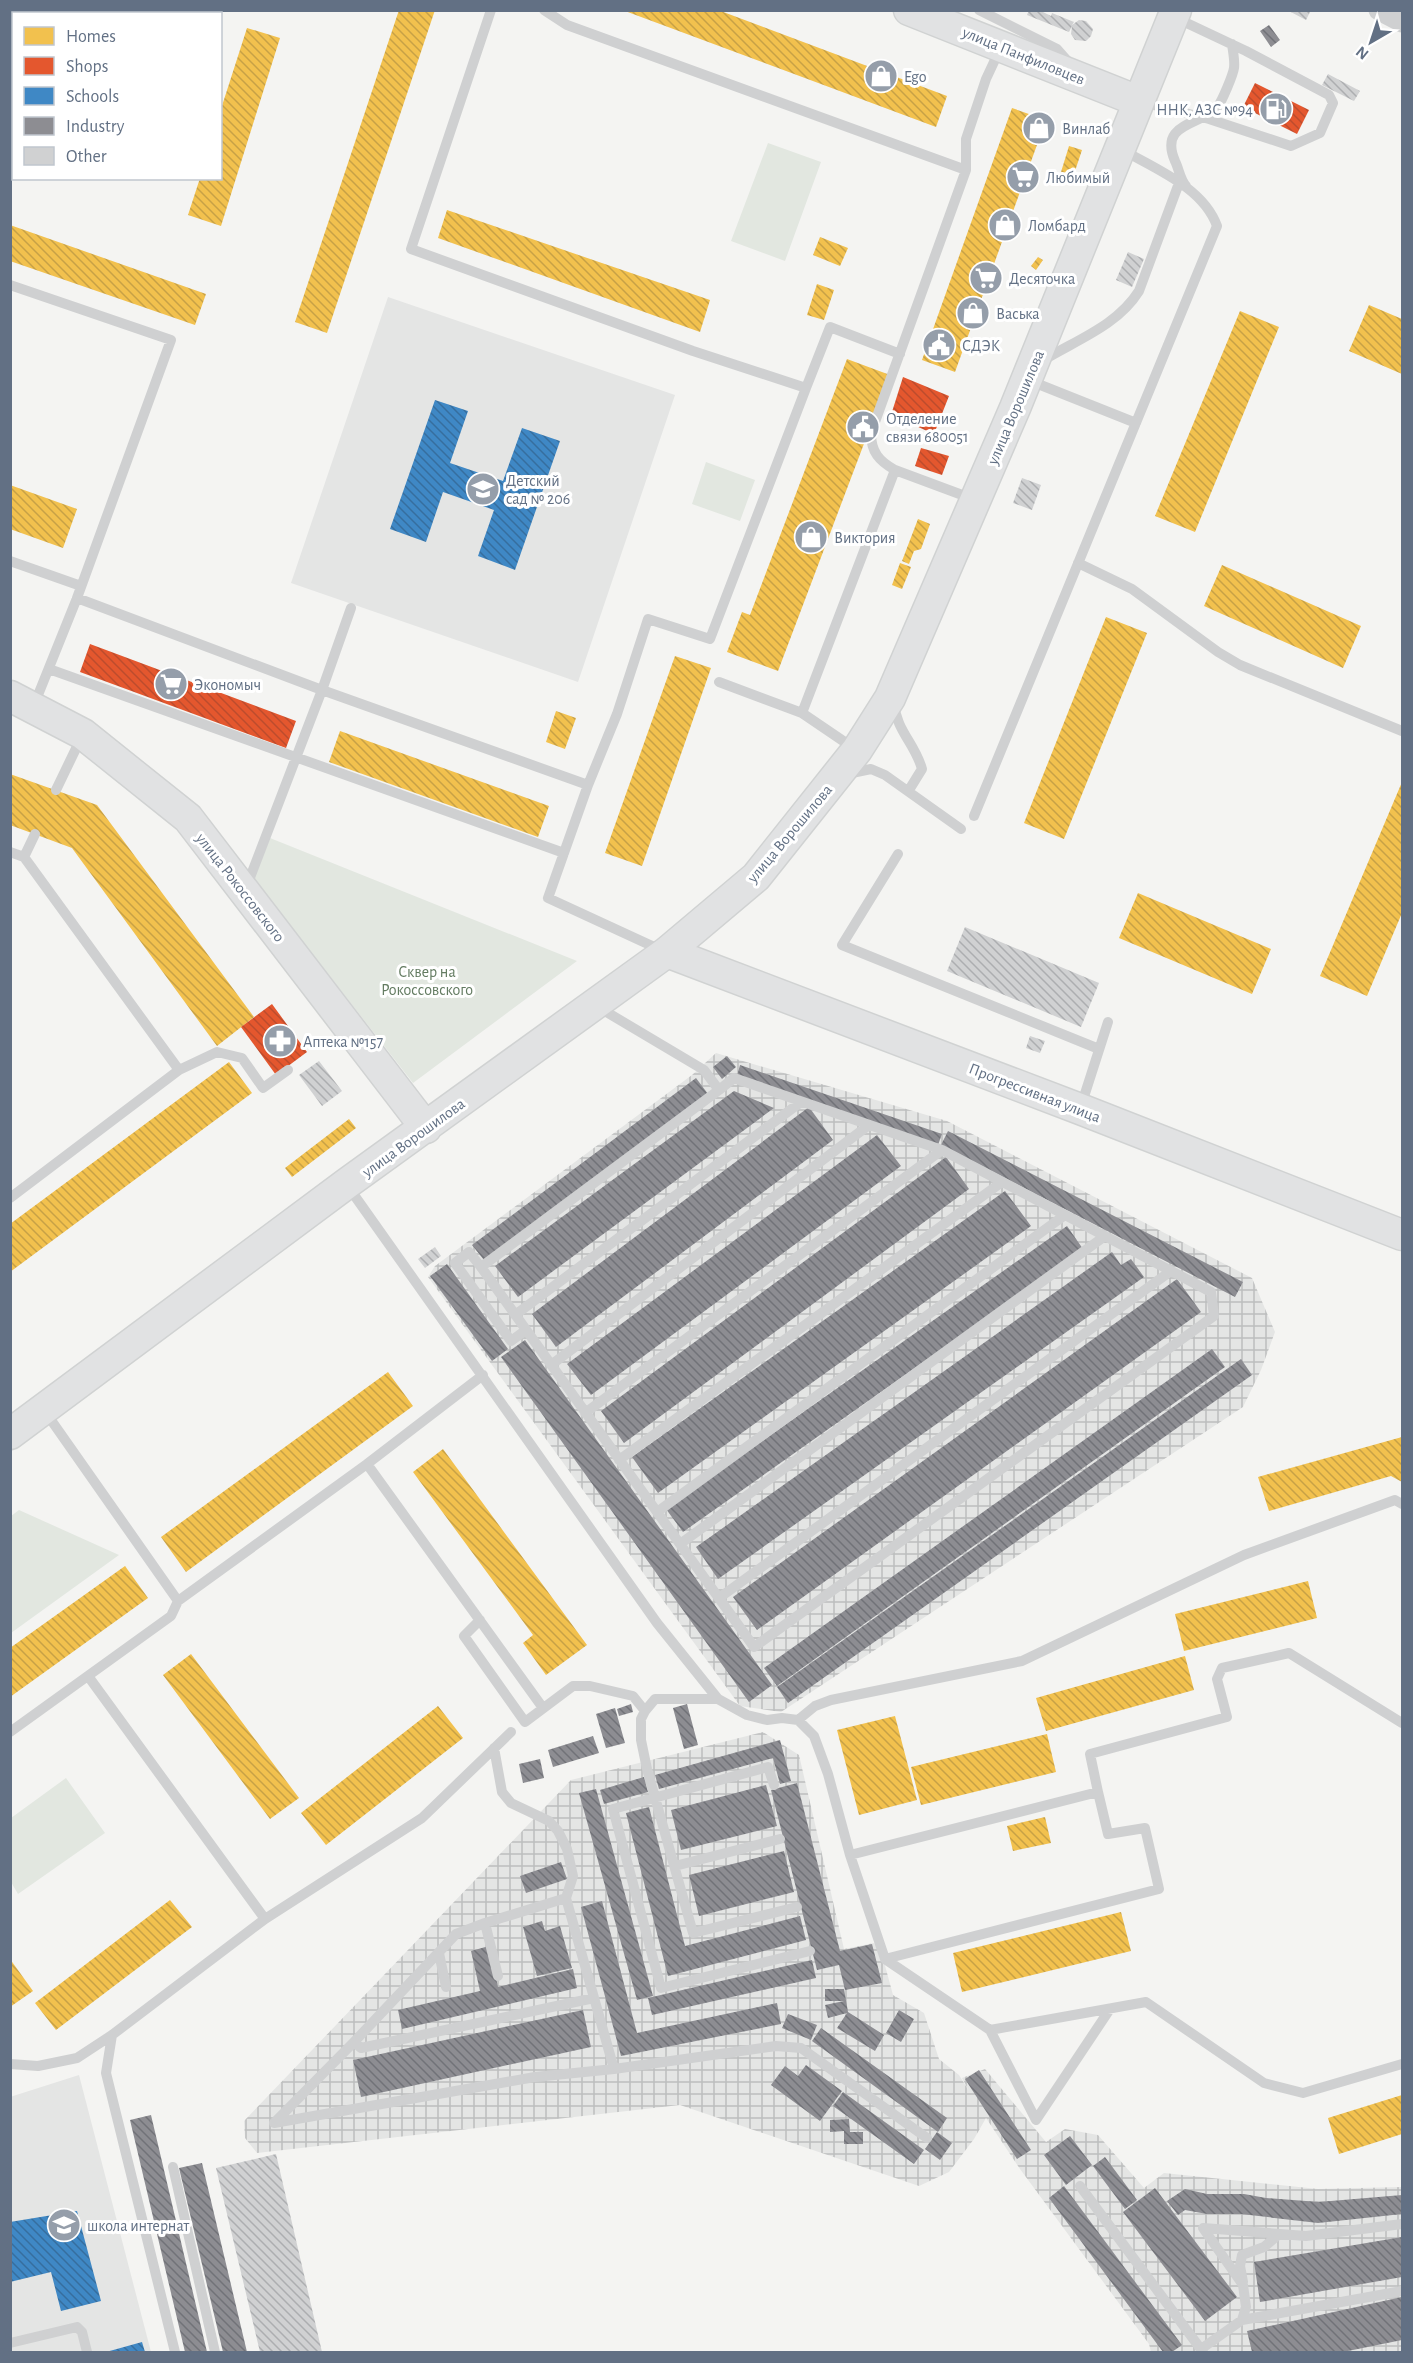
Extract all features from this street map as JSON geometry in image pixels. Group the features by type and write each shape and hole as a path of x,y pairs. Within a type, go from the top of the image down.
{"main road":[{"name":"улица Панфиловцев","path":"910,11 998,56 1138,101"},
{"name":"улица Ворошилова","path":"10,1434 346,1184 667,952 756,877 857,750 894,688 904,651 1029,374 1175,14"},
{"name":"улица Рокоссовского","path":"21,702 83,734 188,818 426,1128"},
{"name":"Прогрессивная улица","path":"667,952 1080,1109 1402,1235"}],"street":[{"path":"1379,10 1402,22"}],"lane":[{"path":"491,10 411,249 699,353 806,388"},
{"path":"544,10 567,25 966,171"},
{"path":"979,10 1057,49 1074,80"},
{"path":"910,11 958,42"},
{"path":"1138,101 1291,146 1320,133 1333,103 1329,95 1175,14"},
{"path":"974,816 1217,226 1203,201 1184,184 1171,149 1175,134 1179,129 1188,122 1210,114 1218,106 1234,68 1232,44"},
{"path":"966,515 883,463 871,446 871,433 966,171 966,139 979,98 998,56"},
{"path":"1121,148 1189,189"},
{"path":"1136,423 1029,374 1061,349 1093,333 1129,307 1139,291 1179,183"},
{"path":"10,285 171,340 49,669 21,702"},
{"path":"667,952 548,898 588,785 617,714 648,619 710,639 830,327 900,354"},
{"path":"802,713 895,470"},
{"path":"10,561 81,586"},
{"path":"1078,563 1132,589 1218,652 1240,665 1402,732"},
{"path":"77,598 322,690 588,785"},
{"path":"244,891 322,690 351,608"},
{"path":"49,669 564,853"},
{"path":"718,682 802,713 857,750"},
{"path":"894,688 898,724 906,740 918,753 922,769 909,790"},
{"path":"56,790 83,734"},
{"path":"833,780 853,772 871,769 909,790 961,829"},
{"path":"24,857 35,834"},
{"path":"10,852 24,857 179,1070"},
{"path":"898,854 842,945 1099,1049"},
{"path":"595,1005 704,1070 719,1090"},
{"path":"1080,1109 1108,1022"},
{"path":"10,1198 179,1070 217,1052 242,1058 263,1088 288,1070"},
{"path":"481,1267 734,1078 942,1150 1211,1292 1214,1316 754,1647 481,1267 469,1252 455,1263 512,1341 526,1330"},
{"path":"515,1315 801,1102"},
{"path":"551,1365 869,1125"},
{"path":"585,1413 942,1150"},
{"path":"619,1460 1002,1182"},
{"path":"346,1184 657,1623 718,1699 747,1715 767,1720 782,1718 798,1720 814,1736 828,1774 850,1855 885,1959 990,2031 1036,2120 1110,2009"},
{"path":"657,1512 1065,1215"},
{"path":"680,1544 1105,1236"},
{"path":"719,1598 1171,1270"},
{"path":"10,1732 171,1616 178,1601 367,1464 483,1375"},
{"path":"43,1410 178,1601"},
{"path":"367,1464 543,1708"},
{"path":"798,1720 815,1706 831,1700 1022,1661 1245,1555 1395,1500 1402,1504"},
{"path":"480,1620 464,1636 525,1722 573,1686 590,1686 655,1699 718,1699"},
{"path":"885,1959 1159,1889 1145,1827 1108,1834 1090,1754 1227,1717 1218,1679 1222,1668 1289,1653 1402,1723"},
{"path":"88,1676 265,1919"},
{"path":"633,1696 645,1711"},
{"path":"655,1699 641,1719 641,1740 693,1933 797,1906"},
{"path":"10,2064 38,2066 76,2058 112,2035 265,1919 422,1818 511,1732"},
{"path":"494,1748 502,1792 511,1803 549,1821 567,1849 573,1876 566,1898 614,2069"},
{"path":"774,1785 768,1767 613,1809 661,1988 810,1951"},
{"path":"850,1855 1098,1792"},
{"path":"675,1866 780,1839"},
{"path":"566,1898 456,1934 274,2123 535,2077 614,2069 776,2046 801,2049 927,2138"},
{"path":"485,1923 498,1976"},
{"path":"439,1953 446,1987"},
{"path":"354,2042 361,2048 594,1998"},
{"path":"990,2031 1146,2002 1264,2083 1303,2093 1402,2064"},
{"path":"112,2035 106,2073 175,2352"},
{"path":"173,2167 215,2352"},
{"path":"1080,2186 1202,2351 1242,2320 1402,2291"},
{"path":"1244,2285 1203,2228 1306,2236 1402,2224"},
{"path":"1242,2320 1246,2307 1240,2266 1242,2255 1263,2247 1278,2235"},
{"path":"10,2343 76,2327 82,2332 87,2352"}],"shaded area":[{"name":"Детский сад № 206","path":"388,297 675,395 578,682 291,583"},
{"path":"716,1053 947,1121 1252,1278 1275,1332 1261,1370 1243,1407 781,1712 740,1706 428,1277 435,1266 692,1075"},
{"path":"763,1732 799,1755 844,1949 874,1943 880,1947 893,1995 924,2013 939,2059 959,2075 969,2091 962,2078 985,2069 1046,2142 1065,2129 1098,2135 1144,2188 1164,2173 1318,2189 1402,2187 1402,2352 1151,2352 1149,2344 1020,2169 986,2118 974,2139 949,2172 919,2186 680,2105 257,2153 245,2138 244,2121 571,1780"},
{"name":"школа интернат","path":"79,2075 151,2352 11,2352 10,2097"}],"green space":[{"path":"768,143 821,162 785,261 731,241"},
{"path":"706,462 755,480 740,521 692,504"},
{"name":"Сквер на Рокоссовского","path":"270,838 577,961 413,1083 254,879"},
{"path":"19,1510 119,1555 11,1633 11,1516"},
{"path":"66,1778 105,1833 18,1894 11,1882 11,1818"}],"building: Homes":[{"path":"78,10 116,10 116,12 78,12"},
{"path":"399,10 435,10 327,333 295,322"},
{"path":"718,10 947,96 936,127 625,11"},
{"path":"247,28 280,38 221,226 188,215 199,180 222,180 222,106"},
{"path":"1012,108 1046,120 955,372 922,360"},
{"path":"1069,146 1082,150 1073,177 1061,172"},
{"path":"447,210 710,300 700,332 438,238"},
{"path":"10,225 206,294 195,325 10,261"},
{"path":"820,237 848,248 840,266 813,255"},
{"path":"1038,257 1043,260 1036,270 1031,266"},
{"path":"817,284 834,290 824,320 807,315"},
{"path":"1369,305 1402,319 1402,374 1349,351"},
{"path":"1240,311 1279,327 1195,532 1155,516"},
{"path":"847,359 890,375 778,671 727,652 742,612 750,615"},
{"path":"10,485 77,509 63,548 10,529"},
{"path":"918,519 930,524 921,549 914,551 909,564 902,561"},
{"path":"900,563 911,567 902,589 892,585"},
{"path":"1222,565 1361,626 1343,668 1204,606"},
{"path":"1106,617 1147,633 1064,839 1024,823"},
{"path":"675,656 711,668 642,866 605,853"},
{"path":"556,711 576,718 565,749 546,742"},
{"path":"340,731 549,806 538,837 329,762"},
{"path":"10,774 97,805 254,1017 217,1046 72,848 10,825"},
{"path":"1402,782 1402,913 1367,996 1320,976"},
{"path":"1138,893 1271,949 1252,994 1119,938"},
{"path":"229,1062 252,1093 10,1272 10,1224"},
{"path":"349,1119 356,1128 292,1177 285,1168"},
{"path":"388,1372 413,1406 186,1572 161,1537"},
{"path":"1402,1437 1402,1482 1391,1476 1269,1511 1258,1477"},
{"path":"443,1449 587,1645 546,1675 523,1643 533,1635 413,1472"},
{"path":"125,1566 148,1598 10,1697 10,1648"},
{"path":"1308,1581 1317,1618 1184,1651 1175,1614"},
{"path":"191,1654 299,1798 270,1819 163,1675"},
{"path":"1185,1656 1194,1690 1046,1731 1036,1698"},
{"path":"438,1706 463,1738 326,1845 301,1813"},
{"path":"895,1716 917,1800 859,1815 837,1730"},
{"path":"1047,1734 1056,1772 921,1805 911,1767"},
{"path":"1045,1817 1051,1843 1013,1851 1007,1826"},
{"path":"170,1900 192,1927 56,2030 35,2003"},
{"path":"1121,1912 1131,1951 962,1992 953,1953"},
{"path":"10,1959 33,1991 10,2007"},
{"path":"1402,2095 1402,2134 1339,2154 1328,2118"}],"building: Shops":[{"name":"ННК, АЗС №94","path":"1255,83 1309,110 1297,134 1243,107"},
{"path":"903,377 949,396 934,434 891,415"},
{"path":"921,448 949,456 942,475 915,466"},
{"path":"90,644 296,721 286,748 80,672"},
{"path":"272,1004 307,1052 276,1075 241,1027"}],"building: Schools":[{"path":"435,400 468,411 450,463 503,481 522,428 560,441 515,570 478,556 494,510 443,492 426,542 390,529"},
{"path":"77,2211 101,2301 61,2311 51,2272 10,2282 10,2222"},
{"path":"142,2342 145,2352 106,2352"}],"building: Industry":[{"path":"1269,25 1280,40 1271,47 1260,31"},
{"path":"727,1056 736,1067 722,1079 713,1067"},
{"path":"740,1065 942,1134 938,1145 737,1076"},
{"path":"696,1078 708,1094 484,1260 472,1245"},
{"path":"734,1091 774,1108 518,1297 495,1266"},
{"path":"809,1107 833,1140 556,1347 532,1314"},
{"path":"948,1131 1243,1282 1235,1297 941,1145"},
{"path":"877,1135 901,1166 591,1395 567,1364"},
{"path":"946,1157 969,1189 624,1443 601,1411"},
{"path":"1005,1191 1031,1226 658,1493 632,1457"},
{"path":"1067,1226 1083,1249 683,1532 666,1509"},
{"path":"1112,1252 1121,1265 1131,1259 1144,1277 718,1579 696,1547"},
{"path":"447,1264 508,1349 492,1361 430,1276"},
{"path":"1177,1279 1201,1312 757,1630 733,1597"},
{"path":"525,1340 772,1685 749,1702 501,1357"},
{"path":"1212,1349 1225,1367 777,1686 764,1668"},
{"path":"1241,1359 1252,1375 788,1703 777,1687"},
{"path":"631,1704 633,1712 619,1716 617,1709"},
{"path":"687,1704 698,1745 684,1749 673,1708"},
{"path":"615,1708 625,1743 606,1748 596,1714"},
{"path":"593,1736 599,1753 553,1767 548,1750"},
{"path":"780,1740 791,1781 780,1784 773,1758 659,1789 655,1775"},
{"path":"540,1759 544,1778 523,1783 519,1764"},
{"path":"644,1777 648,1792 604,1804 600,1790"},
{"path":"797,1783 840,1951 872,1944 882,1983 845,1990 839,1965 817,1970 771,1790"},
{"path":"766,1785 777,1826 681,1850 671,1810"},
{"path":"596,1789 653,1996 637,2000 579,1793"},
{"path":"649,1807 685,1946 800,1916 806,1940 668,1976 626,1813"},
{"path":"784,1851 794,1892 699,1916 689,1875"},
{"path":"561,1862 567,1879 526,1893 520,1876"},
{"path":"602,1901 637,2033 777,2003 781,2024 621,2056 581,1907"},
{"path":"542,1921 545,1931 560,1926 572,1968 537,1976 523,1927"},
{"path":"489,1946 498,1987 573,1969 577,1988 402,2029 398,2010 480,1991 471,1951"},
{"path":"812,1960 816,1978 652,2015 648,1998"},
{"path":"825,1989 844,1989 848,2012 884,2035 875,2051 837,2028 847,2013 828,2018 825,2005 844,2001 825,2001"},
{"path":"583,2010 591,2047 361,2097 353,2060"},
{"path":"899,2010 914,2019 901,2042 886,2033"},
{"path":"788,2014 817,2025 811,2040 782,2028"},
{"path":"821,2028 947,2118 938,2132 812,2041"},
{"path":"806,2065 842,2091 820,2121 771,2085 785,2066 798,2076"},
{"path":"979,2070 1031,2150 1017,2159 965,2079"},
{"path":"843,2092 924,2150 914,2164 833,2106"},
{"path":"151,2115 207,2352 185,2352 130,2120"},
{"path":"849,2119 850,2132 863,2132 863,2144 844,2144 844,2131 830,2132 830,2120"},
{"path":"937,2132 952,2143 940,2160 925,2149"},
{"path":"1070,2136 1092,2165 1066,2185 1044,2155"},
{"path":"1105,2157 1137,2200 1125,2209 1093,2166"},
{"path":"202,2163 247,2352 223,2352 179,2168"},
{"path":"1064,2186 1182,2345 1172,2352 1163,2352 1049,2198"},
{"path":"1155,2188 1237,2297 1205,2321 1123,2212"},
{"path":"1185,2189 1207,2194 1244,2194 1319,2202 1402,2195 1402,2214 1318,2223 1241,2214 1207,2214 1185,2210 1178,2215 1167,2201"},
{"path":"1402,2237 1402,2277 1260,2302 1254,2262"},
{"path":"1402,2297 1402,2340 1343,2352 1252,2352 1247,2331"}],"building: Other":[{"path":"1029,10 1039,10 1051,16 1052,13 1074,22 1072,25 1079,20 1086,21 1093,29 1091,36 1086,41 1075,40 1071,34 1072,26 1069,32 1027,15"},
{"path":"1287,10 1311,10 1306,20"},
{"path":"1328,74 1360,91 1354,101 1322,85"},
{"path":"1128,252 1144,259 1132,287 1116,280"},
{"path":"1022,478 1041,485 1032,510 1013,503"},
{"path":"965,927 1099,983 1081,1027 947,971"},
{"path":"1030,1036 1045,1041 1040,1053 1026,1048"},
{"path":"319,1061 342,1091 322,1106 299,1075"},
{"path":"435,1247 441,1256 425,1268 418,1259"},
{"path":"276,2154 322,2352 260,2352 216,2168"}],"place":[{"name":"Ego","path":"881,76"},
{"name":"ННК, АЗС №94","path":"1276,109"},
{"name":"Винлаб","path":"1039,128"},
{"name":"Любимый","path":"1023,177"},
{"name":"Ломбард","path":"1005,225"},
{"name":"Десяточка","path":"986,278"},
{"name":"Васька","path":"973,313"},
{"name":"СДЭК","path":"939,345"},
{"name":"Отделение связи 680051","path":"863,427"},
{"name":"Детский сад № 206","path":"483,489"},
{"name":"Виктория","path":"811,537"},
{"name":"Экономыч","path":"171,684"},
{"name":"Аптека №157","path":"280,1041"},
{"name":"школа интернат","path":"64,2225"}]}
